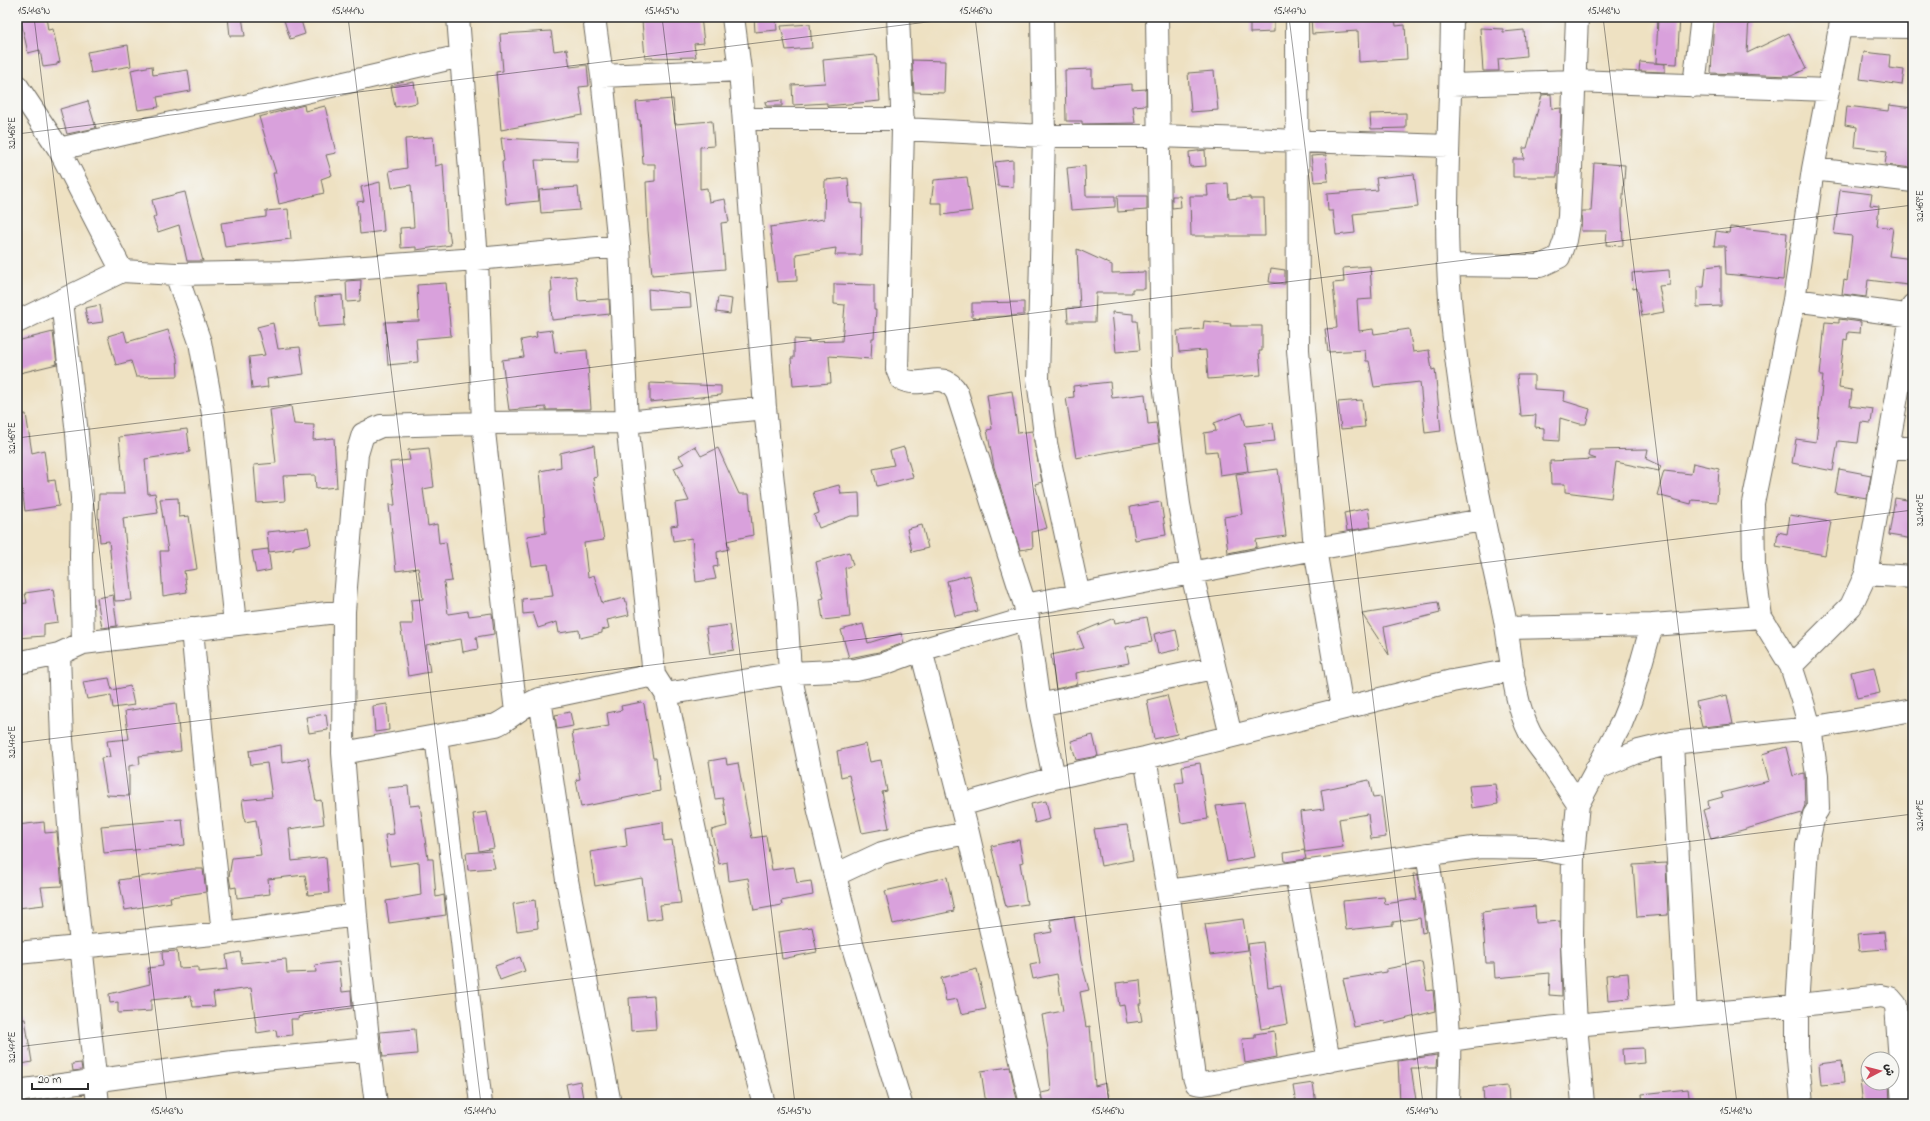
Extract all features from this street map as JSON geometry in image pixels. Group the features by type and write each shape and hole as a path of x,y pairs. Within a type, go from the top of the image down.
{"street":[{"path":"458,17 477,259 482,423 516,712"},
{"path":"594,17 602,76 619,246 626,422 654,675 666,694 712,916 764,1104"},
{"path":"733,17 740,70 765,408 786,604 790,673 819,811 852,944 901,1104"},
{"path":"898,17 903,124 897,369 901,379 910,383 943,380 952,384 957,393 1026,612 1039,704 1054,778"},
{"path":"1042,17 1044,136 1038,379 1046,443 1079,596"},
{"path":"1157,17 1162,367 1179,504 1192,574 1213,668 1231,736"},
{"path":"1297,17 1298,350 1315,549 1342,708"},
{"path":"1452,17 1452,85 1448,146 1448,265 1451,310 1483,520 1508,628 1513,670 1520,705 1530,733 1578,804"},
{"path":"1448,265 1540,266 1559,257 1565,240 1569,217 1577,17"},
{"path":"1694,86 1702,17"},
{"path":"1802,1104 1797,1048 1797,1007 1807,846 1814,815 1818,809 1816,775 1810,728 1791,666 1761,617 1754,568 1753,503 1794,300 1813,169 1841,21 1913,27"},
{"path":"59,149 461,56"},
{"path":"602,76 740,70"},
{"path":"1452,85 1574,81 1828,90"},
{"path":"17,86 59,149 122,271"},
{"path":"744,119 903,124 1044,136 1158,136 1448,146"},
{"path":"1813,169 1913,181"},
{"path":"17,322 122,271 176,274 295,272 477,259 619,246"},
{"path":"176,274 200,342 213,414 235,624"},
{"path":"1791,666 1851,606 1866,574 1912,312 1794,300"},
{"path":"62,301 77,434 82,498 81,557 83,643"},
{"path":"376,1104 356,915 343,753 344,611 357,454 363,434 380,426 482,423 626,422 765,408"},
{"path":"1888,448 1913,448"},
{"path":"666,694 790,673 856,670 883,664 1026,612 1079,596 1315,549 1483,520"},
{"path":"1866,574 1913,577"},
{"path":"17,663 59,654 83,643 344,611"},
{"path":"1508,628 1652,625 1761,617"},
{"path":"1583,1104 1576,1025 1572,942 1573,855 1578,804 1624,718 1652,625"},
{"path":"192,629 206,781 223,933"},
{"path":"921,650 968,833 1031,1104"},
{"path":"59,654 62,740 80,948 94,1081 98,1104"},
{"path":"1039,704 1213,668"},
{"path":"961,805 1054,778 1145,758 1452,681 1513,670"},
{"path":"343,753 496,725 528,703 540,699 654,675"},
{"path":"540,699 567,880 610,1104"},
{"path":"1596,769 1639,751 1672,743 1810,728 1913,710"},
{"path":"436,737 481,1104"},
{"path":"1672,743 1686,1015"},
{"path":"1145,758 1168,891 1196,1083 1202,1084 1449,1040 1576,1025 1797,1007 1881,996 1890,998 1896,1005 1903,1104"},
{"path":"835,875 882,853 925,841 968,833"},
{"path":"1168,891 1296,874 1480,846 1508,846 1573,855"},
{"path":"1427,854 1440,935 1449,1040 1448,1104"},
{"path":"1296,874 1329,1061"},
{"path":"17,953 223,933 356,915"},
{"path":"17,1091 233,1062 369,1049"}],"building":[{"path":"20,17 46,17 48,30 53,29 60,62 57,63 57,65 43,67 40,50 28,53"},
{"path":"228,17 242,17 245,36 230,36"},
{"path":"283,17 300,17 305,34 290,39"},
{"path":"678,17 701,17 704,43 694,44 696,57 645,58 642,21"},
{"path":"754,17 776,17 777,30 755,32"},
{"path":"1250,17 1274,17 1274,32 1250,33"},
{"path":"1311,17 1395,17 1396,26 1405,25 1407,59 1359,62 1358,31 1312,34"},
{"path":"1658,17 1680,17 1677,64 1656,63"},
{"path":"1714,17 1749,17 1747,53 1789,33 1806,69 1791,76 1711,73"},
{"path":"810,24 812,48 786,50 781,26"},
{"path":"1480,28 1503,29 1503,32 1524,30 1526,56 1498,59 1499,71 1483,71"},
{"path":"551,31 554,51 567,49 570,67 587,65 589,86 579,87 583,115 501,130 496,72 503,71 500,34"},
{"path":"128,45 131,66 91,73 87,52"},
{"path":"1864,52 1890,55 1889,68 1904,70 1902,85 1860,79"},
{"path":"876,55 880,101 827,106 827,103 793,105 792,85 825,83 823,60"},
{"path":"912,60 945,61 944,93 914,92"},
{"path":"1640,62 1665,64 1665,72 1639,71"},
{"path":"152,66 153,75 188,70 191,91 157,97 159,107 138,110 131,70"},
{"path":"1092,69 1092,87 1132,84 1132,90 1146,89 1146,105 1133,106 1135,123 1082,124 1082,121 1066,121 1065,70"},
{"path":"1214,71 1218,110 1191,112 1188,73"},
{"path":"414,82 417,103 395,107 391,86"},
{"path":"1551,94 1552,109 1561,108 1560,139 1558,139 1557,177 1513,177 1513,159 1524,159 1523,148 1527,148 1542,95"},
{"path":"673,99 675,124 712,121 714,146 700,147 700,189 707,188 709,202 725,199 729,222 721,223 725,269 652,275 646,182 655,181 655,164 643,164 640,120 638,120 636,102"},
{"path":"782,100 782,106 766,106 765,102"},
{"path":"88,101 96,128 67,134 60,109"},
{"path":"304,105 305,111 325,106 336,153 326,155 332,175 321,179 324,193 279,204 273,173 276,173 259,117"},
{"path":"1889,105 1913,108 1913,168 1885,165 1887,151 1855,147 1857,127 1845,125 1847,106 1888,111"},
{"path":"1406,113 1406,128 1371,129 1370,114"},
{"path":"433,137 435,166 443,164 447,231 449,231 451,245 416,250 416,247 401,248 400,228 414,227 411,185 392,188 389,171 407,168 405,139"},
{"path":"501,138 578,142 577,161 535,160 539,201 506,204 502,162 504,161"},
{"path":"1205,150 1206,166 1190,167 1189,152"},
{"path":"1326,155 1328,181 1314,182 1311,156"},
{"path":"1013,160 1013,187 998,186 995,162"},
{"path":"1594,163 1625,165 1622,211 1623,246 1606,245 1607,231 1581,231 1582,211 1591,211"},
{"path":"1085,166 1086,196 1115,196 1115,207 1071,210 1067,168"},
{"path":"1414,174 1418,207 1353,214 1355,233 1336,235 1333,211 1328,211 1327,194 1378,190 1376,178"},
{"path":"967,177 972,211 942,215 942,203 931,203 934,180"},
{"path":"848,178 850,203 862,204 861,255 835,255 836,248 796,254 797,281 777,282 770,227 824,219 825,180"},
{"path":"380,182 384,231 360,234 357,202 364,201 361,187"},
{"path":"1228,183 1229,199 1250,197 1250,199 1264,199 1265,236 1191,236 1190,196 1208,196 1207,185"},
{"path":"578,187 580,210 541,213 539,190"},
{"path":"1840,190 1872,194 1870,205 1879,206 1877,226 1893,228 1889,256 1913,259 1913,279 1909,279 1908,285 1868,280 1866,297 1842,294 1844,280 1847,281 1852,236 1834,234"},
{"path":"185,192 203,261 187,261 179,225 158,232 153,218 156,216 152,200"},
{"path":"1117,196 1147,196 1147,210 1118,212"},
{"path":"1172,196 1180,196 1181,207 1172,208"},
{"path":"288,209 291,239 225,247 221,223 266,217 266,211"},
{"path":"1730,227 1787,233 1783,280 1726,274 1725,246 1714,246 1716,231 1729,233"},
{"path":"1077,249 1112,265 1112,273 1145,272 1145,289 1132,289 1132,293 1096,293 1095,322 1068,322 1067,308 1080,308"},
{"path":"1721,265 1721,306 1697,307 1697,287 1704,287 1706,267"},
{"path":"1370,266 1372,299 1357,300 1359,331 1373,329 1374,334 1409,329 1413,352 1429,350 1432,370 1435,369 1441,431 1425,433 1420,382 1374,387 1369,361 1366,361 1365,350 1328,352 1325,329 1337,328 1333,283 1344,282 1343,268"},
{"path":"1271,268 1285,270 1285,284 1269,282"},
{"path":"1669,270 1670,285 1659,286 1664,312 1642,316 1637,288 1633,289 1632,273"},
{"path":"576,276 578,301 609,299 610,314 552,320 550,292 552,292 551,278"},
{"path":"361,280 360,301 347,302 346,281"},
{"path":"446,283 451,336 416,339 418,362 388,365 385,322 419,321 417,285"},
{"path":"834,284 874,285 874,310 876,310 871,359 829,356 831,383 793,386 791,358 794,358 794,339 809,340 808,342 842,341 845,305 834,304"},
{"path":"648,289 690,294 691,307 649,309"},
{"path":"342,295 344,325 318,327 315,297"},
{"path":"718,297 732,299 730,314 716,312"},
{"path":"1024,302 1024,315 972,318 972,303"},
{"path":"100,305 103,322 88,324 85,308"},
{"path":"1112,312 1133,314 1133,321 1137,321 1140,350 1116,352"},
{"path":"1839,319 1861,322 1860,333 1848,332 1847,340 1844,339 1839,388 1852,390 1850,406 1873,409 1871,423 1861,422 1858,443 1838,441 1833,471 1792,463 1796,439 1816,442 1823,376 1820,376 1825,322 1839,323"},
{"path":"1204,321 1231,324 1230,326 1262,326 1262,351 1259,351 1261,375 1208,379 1206,350 1179,352 1177,331 1203,329"},
{"path":"273,323 278,349 300,347 304,374 267,379 268,387 252,389 249,357 265,355 257,327"},
{"path":"168,330 177,358 178,376 136,377 131,361 116,365 108,336 124,331 127,342"},
{"path":"552,330 555,353 587,350 591,409 546,410 546,407 509,410 502,360 524,357 521,340 537,337 536,332"},
{"path":"53,332 57,364 20,373 17,361 17,341"},
{"path":"1517,375 1534,375 1534,389 1565,391 1564,401 1590,409 1586,424 1580,424 1560,418 1559,441 1544,440 1544,428 1535,427 1536,415 1521,416"},
{"path":"1110,382 1112,398 1145,394 1148,424 1156,423 1159,443 1076,458 1066,398 1074,397 1073,386"},
{"path":"650,383 721,386 721,395 650,402"},
{"path":"1012,391 1018,433 1032,431 1042,482 1035,484 1047,528 1032,532 1033,548 1020,550 994,467 987,430 992,429 987,395"},
{"path":"1362,400 1365,427 1341,429 1338,402"},
{"path":"291,406 294,424 314,425 313,440 334,438 337,487 316,489 315,475 283,476 285,501 257,503 254,465 276,463 270,410"},
{"path":"1242,413 1246,426 1273,423 1275,441 1244,444 1248,471 1220,475 1217,451 1206,452 1204,433 1216,431 1214,423"},
{"path":"26,414 32,453 44,450 48,481 55,480 59,506 25,511 19,468 17,469 17,415"},
{"path":"187,429 190,452 145,459 148,494 155,493 158,513 123,518 132,600 115,601 109,541 100,542 98,515 99,494 124,494 119,437"},
{"path":"594,445 597,477 593,478 604,540 584,543 588,577 594,575 602,603 625,598 629,615 607,620 609,628 602,630 602,633 580,638 579,630 559,633 557,622 538,628 533,613 523,614 522,599 553,596 548,564 532,566 527,536 546,533 540,471 561,467 560,453"},
{"path":"695,446 701,456 718,448 739,494 749,494 753,535 727,541 729,549 717,552 718,566 713,567 716,579 696,582 692,538 673,541 671,526 678,525 675,503 689,501 674,468 684,464 679,456"},
{"path":"904,447 913,477 877,486 873,469 894,465 890,451"},
{"path":"429,448 434,487 423,489 428,526 437,524 439,543 446,542 452,581 444,582 448,614 468,611 469,616 492,613 494,634 476,637 478,649 463,652 461,639 426,645 430,672 408,676 400,624 413,624 411,600 423,599 418,568 396,571 389,505 395,505 390,462 410,460 408,450"},
{"path":"1648,449 1646,459 1661,466 1659,471 1616,462 1611,498 1565,492 1565,484 1551,484 1550,461 1596,459 1588,456 1589,450"},
{"path":"1693,463 1719,469 1717,502 1692,500 1691,504 1657,495 1664,471 1691,474"},
{"path":"1278,469 1286,536 1256,540 1257,547 1228,553 1224,517 1242,514 1236,474"},
{"path":"1839,469 1871,475 1867,498 1835,493"},
{"path":"839,485 841,494 859,493 860,516 851,516 819,528 814,515 819,513 813,492"},
{"path":"178,498 179,517 189,516 197,569 184,571 187,592 163,596 160,551 168,551 160,499"},
{"path":"1895,498 1913,501 1913,539 1889,535"},
{"path":"1161,502 1166,535 1135,540 1130,507"},
{"path":"1368,508 1371,527 1347,531 1344,513"},
{"path":"1790,515 1831,522 1825,555 1776,546 1778,532 1787,534"},
{"path":"922,525 928,548 912,552 907,529"},
{"path":"308,528 311,544 294,547 294,549 269,552 267,532"},
{"path":"268,549 271,570 256,573 252,551"},
{"path":"849,552 853,565 845,568 850,617 823,620 820,599 824,598 816,562"},
{"path":"970,575 978,611 955,616 947,581"},
{"path":"53,589 58,622 44,624 44,636 17,638 17,604 27,603 25,593"},
{"path":"113,595 117,626 102,628 97,598"},
{"path":"1438,602 1440,613 1384,627 1389,655 1362,614"},
{"path":"1147,617 1152,642 1126,647 1129,663 1076,673 1077,684 1056,689 1051,655 1084,648 1078,633 1114,618 1115,623"},
{"path":"863,624 868,643 901,633 904,643 879,652 849,658 841,630"},
{"path":"730,625 734,650 710,654 706,628"},
{"path":"1176,629 1180,649 1158,654 1154,634"},
{"path":"1874,667 1880,693 1857,698 1851,672"},
{"path":"109,678 112,690 130,686 134,705 113,708 111,695 87,699 83,682"},
{"path":"1167,695 1177,734 1154,739 1147,700"},
{"path":"1727,695 1733,724 1702,727 1696,702"},
{"path":"642,702 644,704 653,758 656,758 660,791 581,807 576,780 580,779 572,732 609,726 607,713 622,710 621,706"},
{"path":"176,703 181,751 139,756 140,764 129,766 129,796 107,795 101,758 110,757 107,741 129,739 125,711"},
{"path":"387,704 389,730 375,732 373,706"},
{"path":"570,712 573,726 557,729 555,715"},
{"path":"326,714 328,730 309,733 306,717"},
{"path":"1093,735 1098,756 1076,760 1071,741"},
{"path":"866,744 870,762 881,760 887,791 882,792 889,828 862,833 849,775 841,777 837,751"},
{"path":"281,745 282,763 308,758 316,801 321,800 324,824 289,829 292,861 326,857 329,893 308,895 305,875 268,879 270,894 237,898 236,887 231,888 229,877 232,858 261,855 256,820 245,822 242,800 272,797 267,763 251,765 249,751"},
{"path":"1786,747 1793,776 1804,773 1805,805 1802,813 1711,839 1703,810 1709,808 1708,801 1723,797 1721,793 1769,781 1762,754"},
{"path":"726,758 727,765 738,763 752,838 766,836 772,870 794,867 797,883 811,881 813,895 781,901 782,905 754,910 748,878 729,881 727,862 719,864 711,830 727,826 723,798 715,799 709,761"},
{"path":"1200,763 1208,819 1181,823 1175,783 1184,782 1182,766"},
{"path":"1369,780 1373,798 1381,797 1386,837 1371,839 1368,814 1339,819 1343,847 1305,852 1300,812 1324,809 1321,790"},
{"path":"1495,784 1498,804 1472,808 1469,786"},
{"path":"408,786 410,806 420,805 428,859 433,859 436,897 444,895 446,915 389,923 386,901 421,895 419,862 390,866 385,835 394,834 388,788"},
{"path":"1046,801 1050,819 1035,823 1031,804"},
{"path":"1244,803 1254,857 1227,862 1216,806"},
{"path":"487,812 494,848 479,851 473,814"},
{"path":"182,819 185,845 104,853 101,826"},
{"path":"44,822 45,833 57,832 62,886 41,887 44,905 18,908 17,825"},
{"path":"663,822 664,841 672,840 681,903 660,905 662,918 647,920 642,878 595,886 590,852 627,846 625,828"},
{"path":"1127,825 1133,860 1101,866 1094,829"},
{"path":"1019,840 1023,862 1020,863 1027,904 1006,907 991,846"},
{"path":"1304,850 1306,859 1285,862 1284,853"},
{"path":"491,851 495,868 468,870 466,853"},
{"path":"1666,863 1668,915 1637,917 1633,865"},
{"path":"192,869 203,869 206,892 170,897 171,902 125,910 119,880"},
{"path":"1413,874 1418,874 1426,932 1422,933 1420,918 1393,922 1393,925 1346,930 1343,901 1384,897 1385,904 1417,899"},
{"path":"947,877 954,911 893,924 885,891"},
{"path":"535,900 538,928 517,931 513,904"},
{"path":"1535,906 1536,923 1560,921 1562,996 1549,995 1550,973 1495,978 1494,963 1486,963 1482,912"},
{"path":"1074,916 1081,961 1089,990 1080,992 1086,1027 1090,1026 1095,1086 1106,1083 1110,1101 1095,1104 1043,1104 1041,1093 1051,1091 1048,1049 1042,1015 1063,1011 1057,974 1033,979 1030,965 1040,963 1035,935 1052,932 1050,920"},
{"path":"1243,919 1248,950 1210,955 1205,924"},
{"path":"812,927 817,952 782,959 778,932"},
{"path":"1884,932 1886,949 1859,951 1857,934"},
{"path":"1263,942 1268,987 1281,985 1287,1024 1261,1029 1248,944"},
{"path":"177,951 179,968 198,967 198,972 228,969 226,955 240,952 242,963 286,959 287,973 316,972 315,965 339,962 342,992 351,991 352,1008 303,1015 298,1017 299,1019 291,1019 292,1035 277,1037 276,1030 257,1033 251,988 213,993 215,1006 193,1007 191,996 151,1000 151,1011 118,1013 118,1002 110,1003 109,994 150,984 148,968 163,966 162,952"},
{"path":"520,957 525,971 500,980 495,966"},
{"path":"1422,962 1427,991 1433,990 1435,1011 1385,1024 1384,1021 1354,1027 1343,979 1386,972 1386,969"},
{"path":"977,969 986,1009 961,1014 957,999 946,1001 941,978"},
{"path":"1628,973 1630,998 1608,1000 1606,975"},
{"path":"1140,980 1142,1004 1139,1004 1142,1021 1127,1023 1124,1005 1119,1006 1116,983"},
{"path":"654,996 656,1029 631,1031 629,998"},
{"path":"25,1019 32,1062 17,1065 17,1020"},
{"path":"415,1029 417,1054 383,1057 380,1032"},
{"path":"1274,1031 1277,1057 1245,1063 1242,1039 1255,1038 1255,1034"},
{"path":"1643,1048 1644,1063 1623,1065 1622,1049"},
{"path":"1437,1055 1436,1068 1411,1068 1416,1100 1400,1102 1398,1061"},
{"path":"1842,1061 1844,1083 1821,1085 1819,1064"},
{"path":"81,1063 82,1070 73,1071 72,1064"},
{"path":"1010,1067 1018,1104 986,1104 981,1071"},
{"path":"580,1081 584,1104 570,1104 566,1084"},
{"path":"1313,1083 1316,1104 1296,1104 1293,1086"},
{"path":"1508,1086 1509,1103 1484,1104 1483,1088"},
{"path":"1688,1089 1690,1104 1643,1104 1642,1094"},
{"path":"1861,1091 1889,1091 1890,1104 1863,1104"}]}
